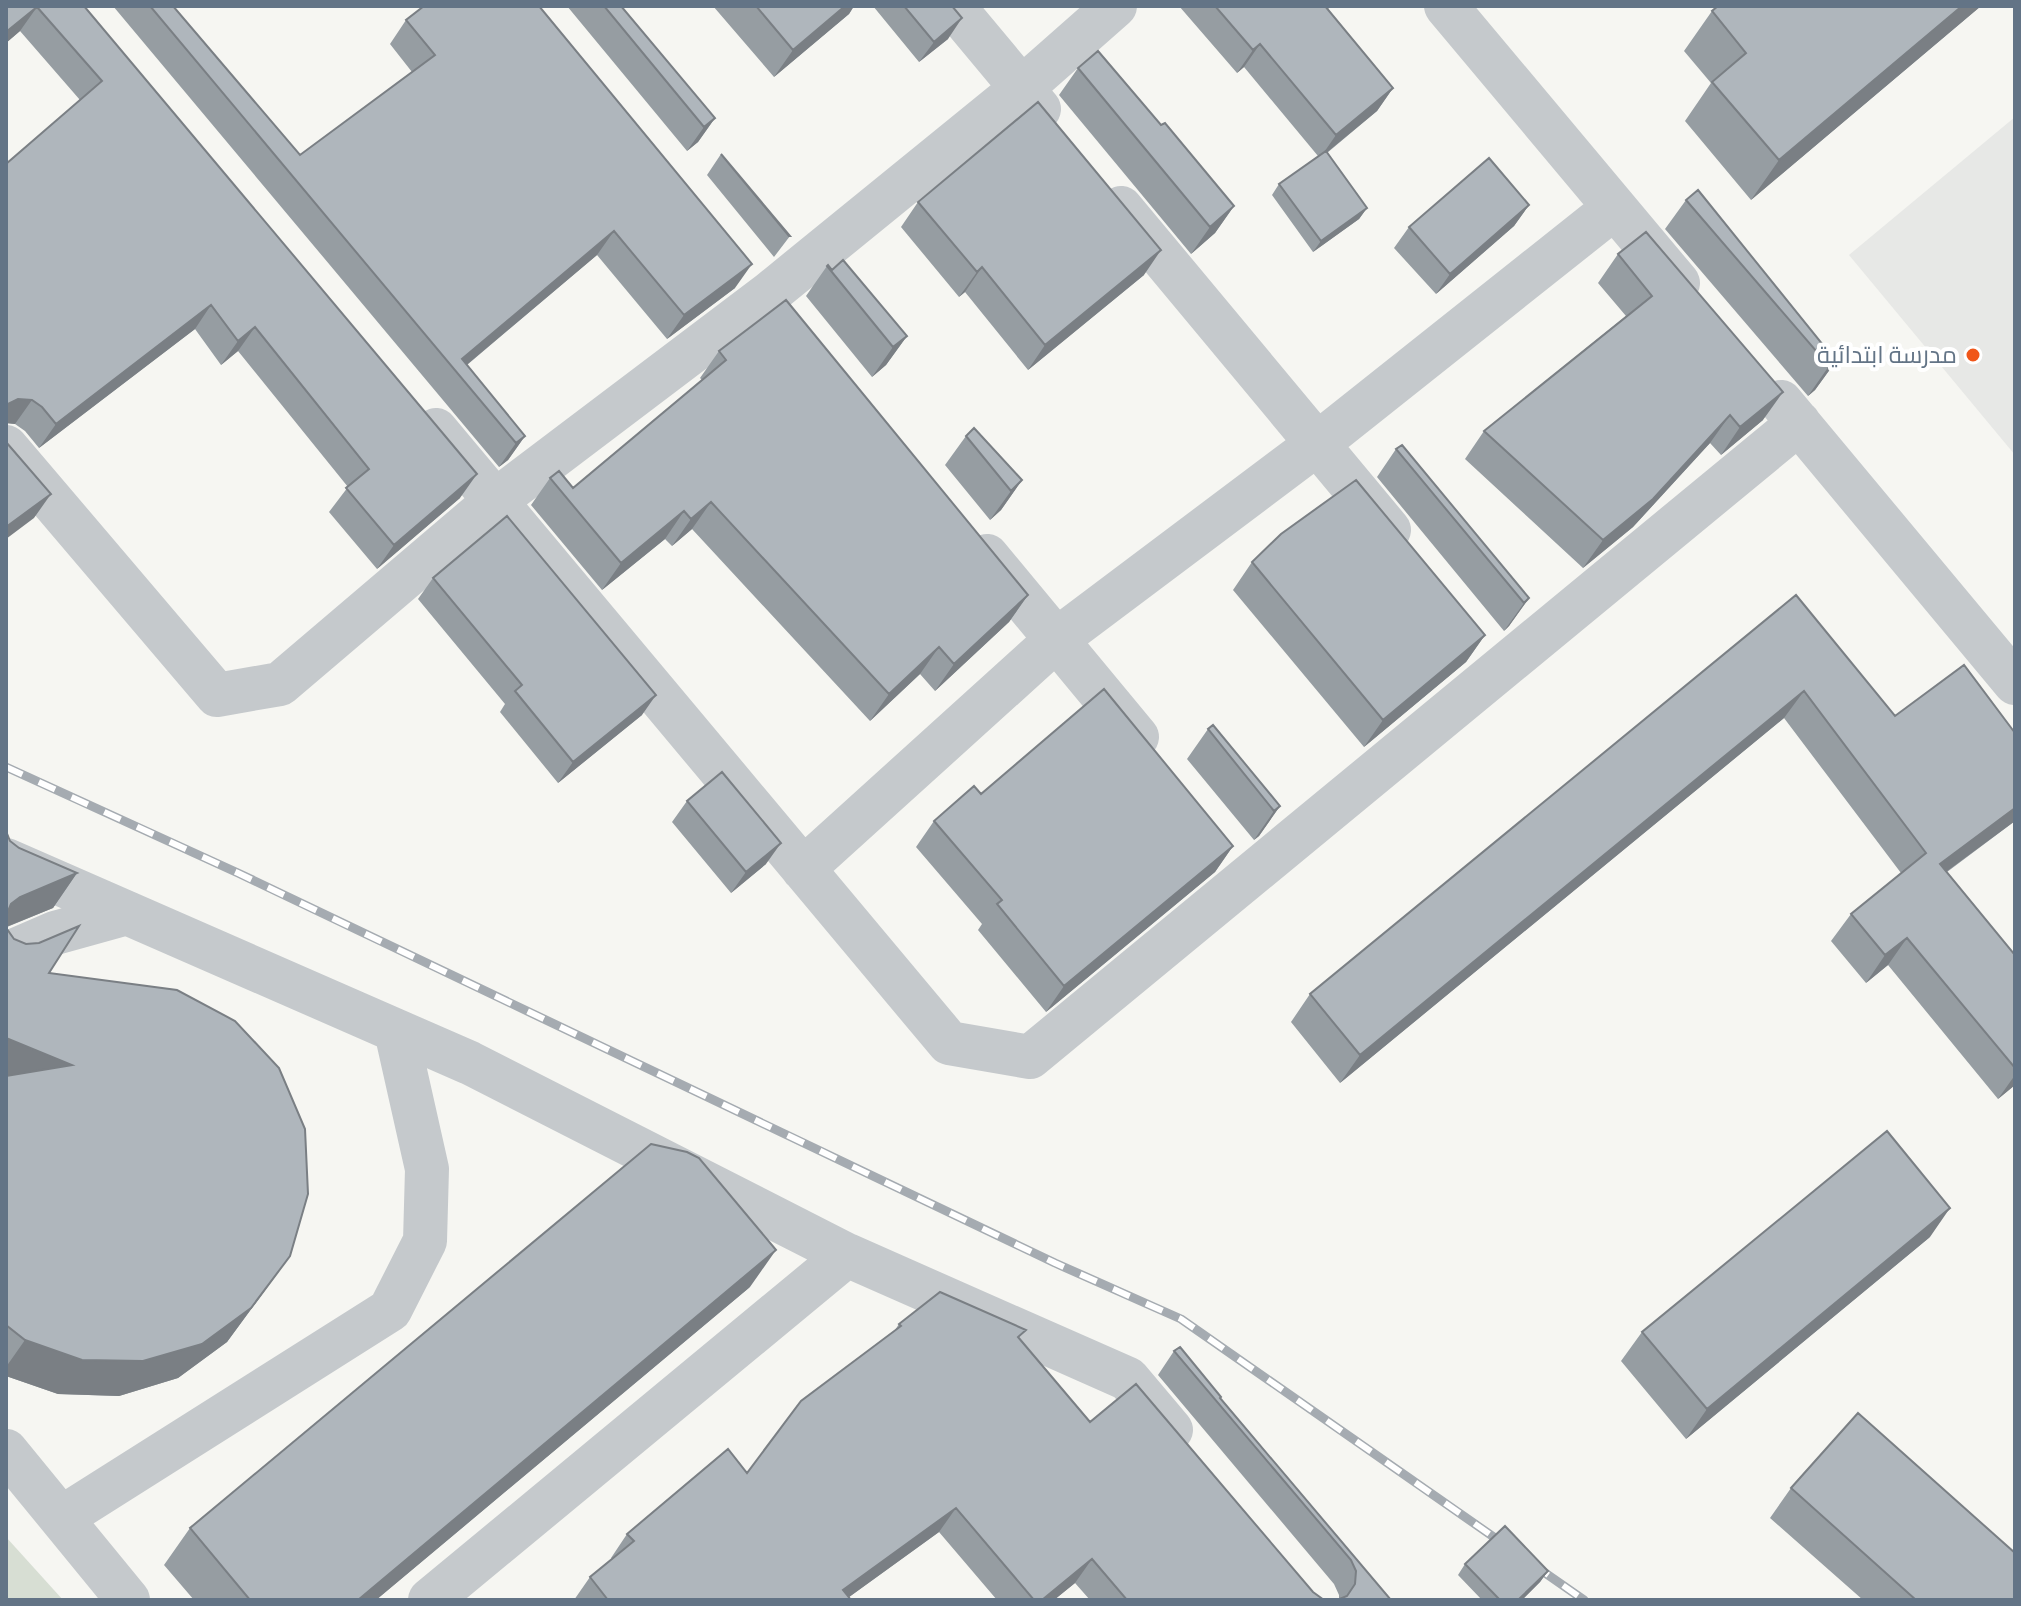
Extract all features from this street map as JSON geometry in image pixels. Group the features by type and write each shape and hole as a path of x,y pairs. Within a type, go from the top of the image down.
{"street":[{"path":"953,6 1062,137"},
{"path":"6,447 217,695 280,684 495,501 770,293 1022,88 1115,6"},
{"path":"1446,6 1706,316"},
{"path":"1093,174 1414,561"},
{"path":"803,869 1056,640 1317,444 1614,208"},
{"path":"1758,375 2015,683"},
{"path":"414,404 949,1043 1030,1057 1250,875 1492,655 1799,423"},
{"path":"958,520 1163,769"},
{"path":"1221,840 1250,875"},
{"path":"6,860 470,1063 847,1255 1128,1379 1197,1460"},
{"path":"6,954 55,933 127,913"},
{"path":"61,1518 390,1310 425,1241 427,1198 427,1169 396,1031"},
{"path":"430,1600 847,1255"},
{"path":"6,1451 128,1600"}],"shaded area":[{"name":"مدرسة ابتدائية","path":"2015,117 2015,455 1849,255"},
{"path":"6,1537 63,1600 6,1600"}],"building":[{"path":"6,6 84,6 477,474 394,545 346,488 369,469 255,327 238,341 211,305 56,424 32,400 18,399 6,405 6,164 102,81 37,7 6,32"},
{"path":"150,6 173,6 300,155 435,55 406,20 424,6 539,6 752,264 684,315 614,231 462,359 525,436 516,443"},
{"path":"604,6 621,6 715,118 704,127"},
{"path":"756,6 845,6 793,50"},
{"path":"904,6 952,6 962,18 934,42"},
{"path":"1215,6 1325,6 1393,88 1336,135 1260,44 1253,50"},
{"path":"1718,6 1962,6 1779,160 1712,82 1746,53 1712,11"},
{"path":"1098,51 1161,125 1165,123 1234,206 1210,227 1078,68"},
{"path":"1038,102 1161,250 1045,345 982,267 977,272 918,202"},
{"path":"1326,151 1367,208 1321,241 1279,184"},
{"path":"721,154 790,236 789,236"},
{"path":"1489,158 1529,205 1450,274 1409,227"},
{"path":"1698,190 1836,361 1829,366 1686,200"},
{"path":"1646,232 1783,392 1740,427 1730,415 1653,499 1603,540 1484,431 1652,296 1618,254"},
{"path":"843,260 907,336 893,347 827,266 832,270"},
{"path":"786,300 1028,595 954,664 939,647 889,694 711,502 691,519 684,511 621,563 550,478 559,471 573,488 726,360 719,351"},
{"path":"974,428 1022,480 1011,491 966,436"},
{"path":"6,442 51,494 6,527"},
{"path":"1402,445 1529,598 1524,603 1396,449"},
{"path":"1356,480 1485,635 1383,720 1252,562 1281,534"},
{"path":"507,516 656,695 573,762 515,691 522,685 433,578"},
{"path":"1796,595 1895,716 1964,665 2015,733 2015,808 1940,864 2015,955 2015,1068 1907,938 1885,955 1851,914 1926,853 1804,691 1360,1055 1310,994"},
{"path":"1104,689 1233,846 1064,986 997,904 1002,900 934,821 974,786 981,794"},
{"path":"1213,725 1280,806 1274,811 1208,729"},
{"path":"722,772 781,843 746,872 687,801"},
{"path":"6,831 10,841 19,848 77,873 20,897 11,904 6,916"},
{"path":"6,923 14,939 26,944 39,943 79,926 49,973 177,990 235,1021 279,1068 305,1129 308,1194 290,1256 251,1308 202,1344 143,1361 82,1360 25,1340 6,1325 6,1076 72,1065 6,1038"},
{"path":"1887,1131 1950,1208 1707,1409 1642,1332"},
{"path":"651,1144 699,1158 776,1250 358,1600 250,1600 190,1528"},
{"path":"940,1292 1026,1330 1018,1337 1090,1422 1136,1384 1313,1592 1324,1600 1127,1600 1092,1559 1042,1600 1034,1600 956,1508 843,1590 851,1600 608,1600 590,1577 634,1541 627,1534 728,1449 747,1473 801,1401 901,1326 899,1324"},
{"path":"1180,1347 1391,1600 1337,1600 1347,1596 1355,1584 1356,1571 1351,1560 1174,1351"},
{"path":"1858,1413 2015,1553 2015,1600 1916,1600 1791,1488"},
{"path":"1505,1526 1548,1571 1518,1600 1500,1600 1465,1564"}],"railway":[{"path":"6,767 238,873 1055,1263 1181,1319 1584,1600"}],"place":[{"name":"مدرسة ابتدائية","path":"1973,355"}]}
